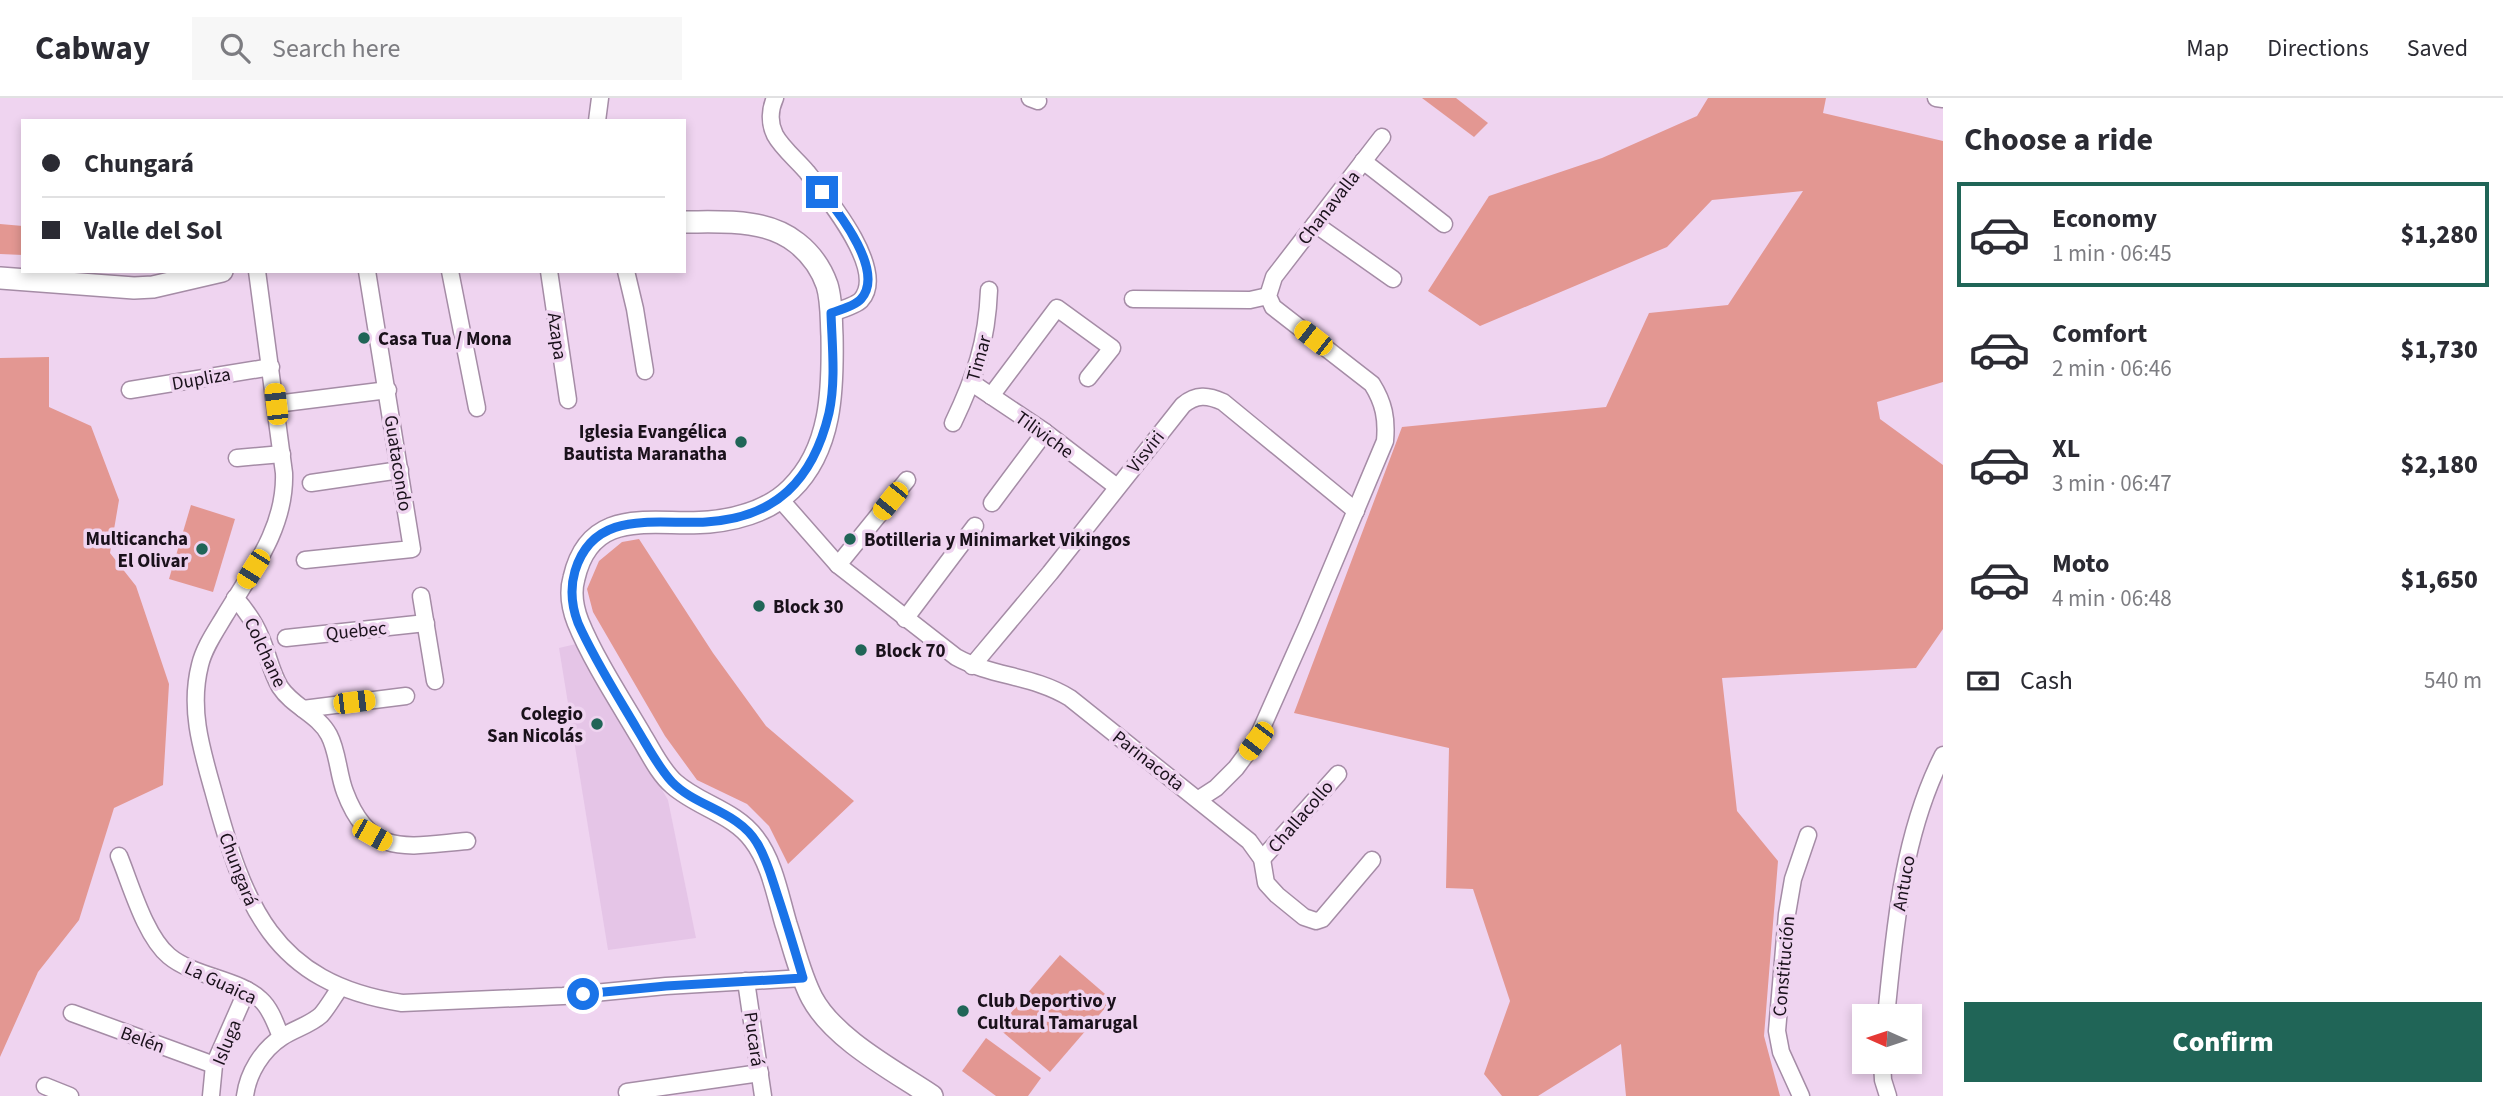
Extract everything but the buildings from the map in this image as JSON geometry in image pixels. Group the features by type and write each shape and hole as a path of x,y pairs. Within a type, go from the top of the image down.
{"street":[{"path":"597,119 600,98"},
{"path":"775,98 770,112 775,135 836,210 865,260 868,279 860,302 831,313"},
{"path":"1936,98 1943,99"},
{"name":"Chanavalla","path":"1268,296 1274,277 1382,137"},
{"path":"1363,162 1444,223"},
{"path":"686,222 745,223 767,228 789,237 808,253 822,274 830,299 833,366 830,411 818,449 803,477 780,499 757,512 732,519 705,522 635,522 613,527 587,547 580,558 572,583 573,604 578,622 620,700 673,784 742,825 757,842 768,865 803,978 824,1015 848,1037 932,1096"},
{"path":"1315,224 1393,279"},
{"path":"0,278 134,288 153,287 213,273"},
{"name":"Chungará","path":"257,273 285,490 278,522 211,639 201,662 195,700 200,744 239,879 253,909 286,951 316,974 340,988 380,1000 402,1003 563,996 803,978"},
{"name":"Guatacondo","path":"305,560 412,549 367,273"},
{"path":"450,273 477,408"},
{"name":"Azapa","path":"549,273 568,400"},
{"path":"626,273 645,371"},
{"name":"Timar","path":"953,423 972,383 987,324 989,290"},
{"path":"1133,299 1250,300 1268,296"},
{"name":"Parinacota","path":"780,499 838,565 956,657 972,666 1055,688 1199,799 1216,788 1236,768 1256,741 1385,441 1382,400 1372,384 1273,307 1268,296"},
{"path":"991,396 1057,308 1112,348 1088,378"},
{"name":"Dupliza","path":"130,390 271,367"},
{"name":"Tiliviche","path":"972,383 1045,432 1117,487"},
{"path":"276,404 388,390"},
{"name":"Visviri","path":"972,666 1183,405 1198,396 1223,402 1356,511"},
{"path":"992,503 1045,432"},
{"path":"237,458 282,454"},
{"path":"311,483 400,470"},
{"path":"838,565 907,480"},
{"path":"905,619 975,526"},
{"path":"421,596 435,681"},
{"name":"Colchane","path":"235,598 257,628 280,687 288,698 319,721 330,736 345,792 359,820 372,835 388,844 401,847 467,841"},
{"name":"Quebec","path":"286,638 426,623"},
{"path":"303,709 406,696"},
{"name":"Antuco","path":"1887,1004 1907,857 1914,826 1930,780 1943,755"},
{"name":"Challacollo","path":"1262,859 1338,774"},
{"path":"1199,799 1249,841 1262,859 1266,883 1304,918 1316,921 1328,914 1372,860"},
{"name":"Constitución","path":"1801,1096 1781,1052 1777,1031 1787,914 1793,879 1808,835"},
{"name":"La Guaica","path":"119,856 151,932 167,954 179,963 247,990 261,999 282,1037"},
{"name":"Pucará","path":"746,981 763,1096"},
{"name":"Isluga","path":"245,1096 246,1086 266,1051 282,1037 320,1015 340,988"},
{"name":"Isluga","path":"211,1096 214,1065 247,990"},
{"name":"Belén","path":"72,1013 214,1065"},
{"path":"627,1092 760,1073"},
{"path":"1883,1074 1888,1096"},
{"path":"45,1086 70,1096"}],"shaded area":[{"path":"1422,98 1456,98 1488,123 1474,137"},
{"path":"1708,98 1826,98 1823,113 1943,141 1943,382 1877,402 1880,419 1943,465 1943,629 1916,668 1722,678 1737,811 1778,861 1764,1036 1780,1096 1626,1096 1621,1044 1538,1096 1502,1096 1484,1074 1510,1001 1473,889 1446,888 1449,748 1294,713 1402,427 1606,407 1649,313 1728,305 1803,191 1712,200 1667,247 1480,326 1428,291 1489,196 1602,158 1697,116"},
{"path":"0,224 21,226 21,255 0,254"},
{"path":"49,357 49,407 91,426 119,500 110,553 136,586 169,684 163,785 114,808 79,920 38,972 0,1057 0,358"},
{"name":"Multicancha El Olivar","path":"191,505 235,519 213,592 169,579"},
{"path":"639,539 713,653 766,726 854,801 788,864 769,826 747,804 697,780 665,736 593,612 587,589 599,561 622,542"},
{"name":"Colegio San Nicolás","path":"576,644 668,800 696,938 608,950 559,648"},
{"path":"1060,955 1112,1000 1050,1072 998,1028"},
{"path":"986,1038 1041,1078 1028,1096 996,1096 962,1071"}],"place":[{"name":"Casa Tua / Mona","path":"364,338"},
{"name":"Iglesia Evangélica Bautista Maranatha","path":"741,442"},
{"name":"Botilleria y Minimarket Vikingos","path":"850,539"},
{"name":"Multicancha El Olivar","path":"202,549"},
{"name":"Block 30","path":"759,606"},
{"name":"Block 70","path":"861,650"},
{"name":"Colegio San Nicolás","path":"597,724"},
{"name":"Club Deportivo y Cultural Tamarugal","path":"963,1011"}],"route":[{"path":"583,994 803,978 768,865 757,842 742,825 673,784 620,700 578,622 573,604 572,583 575,570 587,547 613,527 635,522 705,522 744,516 780,499 803,477 818,449 830,411 833,366 831,313 860,302 868,279 865,260 836,210 822,192"}]}
